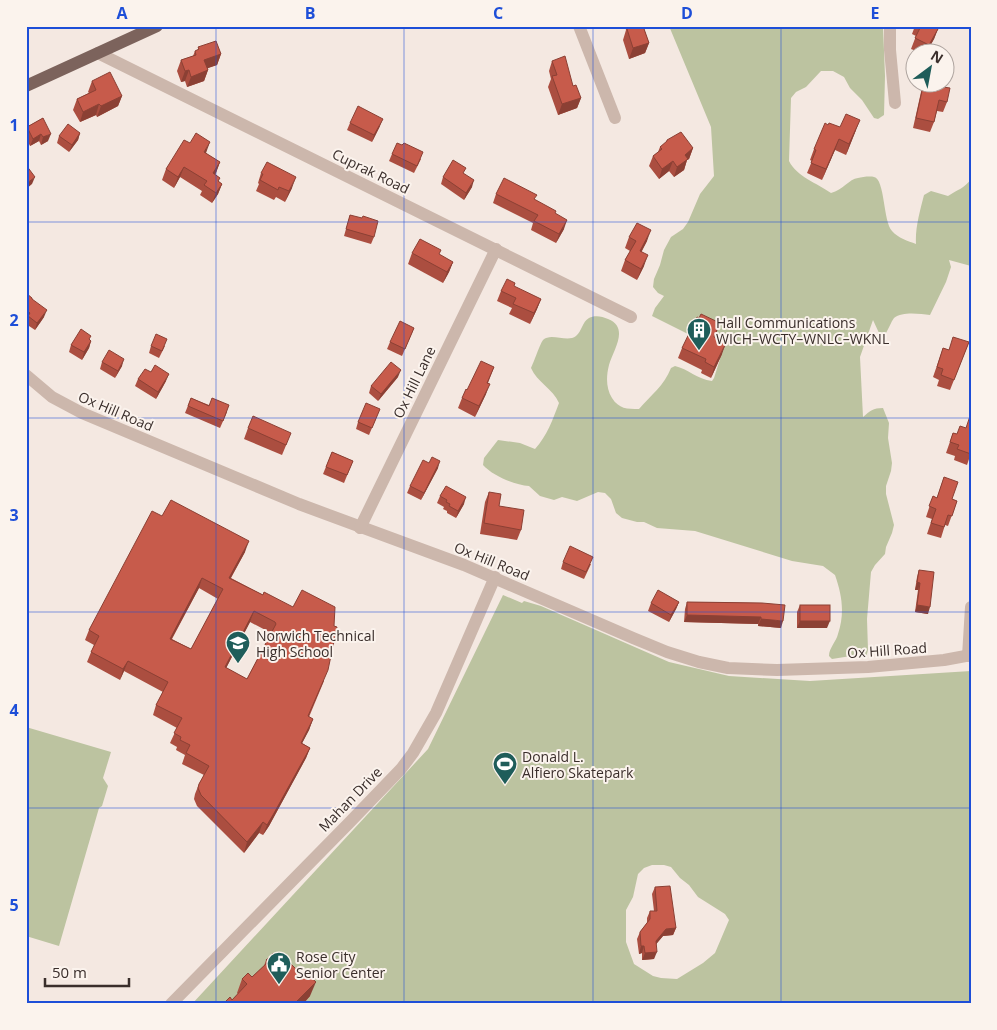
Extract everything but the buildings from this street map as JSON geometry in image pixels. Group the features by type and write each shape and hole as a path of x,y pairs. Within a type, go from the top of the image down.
{"main road":[{"path":"26,86 157,26"}],"street":[{"path":"578,26 615,118"},
{"path":"890,26 890,50 895,104"},
{"name":"Cuprak Road","path":"98,53 631,317"},
{"name":"Ox Hill Lane","path":"360,528 496,249"},
{"name":"Ox Hill Road","path":"26,376 52,397 82,413 360,528 494,577 667,652 716,666 777,670 868,667 928,662 969,655"},
{"name":"Mahan Drive","path":"171,1004 410,758 421,742 436,713 494,577"},
{"path":"969,655 971,607"}],"green space":[{"path":"669,26 883,26 884,115 878,119 874,118 862,100 850,88 844,77 833,71 821,71 806,87 796,92 791,98 789,161 802,176 831,193 855,179 874,177 878,179 889,226 900,237 916,244 919,213 924,195 931,191 948,196 963,187 971,179 971,266 949,260 951,267 946,282 930,315 902,314 894,318 886,333 879,333 873,320 860,357 863,417 872,410 883,408 889,423 888,438 892,463 886,486 886,494 894,525 885,554 871,572 867,619 868,650 866,657 851,656 832,659 829,656 840,626 842,604 835,575 823,566 792,561 695,531 657,528 644,522 622,518 616,513 611,499 605,493 598,492 577,501 562,497 554,500 540,496 529,486 504,479 492,473 483,465 484,458 498,440 520,443 535,449 543,439 559,403 531,368 543,340 550,337 572,338 580,332 585,322 591,317 606,318 615,323 618,328 618,340 609,365 607,382 612,398 620,406 639,409 661,385 671,368 675,366 707,380 712,381 714,378 720,359 718,350 699,334 688,334 652,316 655,308 664,296 653,287 664,250 671,237 683,229 688,222 700,194 714,176 711,127"},
{"path":"503,595 522,603 524,601 541,606 669,662 729,676 810,681 971,671 971,1004 192,1004 428,749","holes":["652,865 671,867 698,897 725,914 729,920 715,953 677,979 653,976 634,964 626,942 626,910 633,897 638,874 644,868"]},
{"path":"26,727 111,752 103,778 108,786 102,806 99,808 59,946 26,936"}],"place":[{"name":"Hall Communications WICH–WCTY–WNLC–WKNL","path":"699,351"},
{"name":"Norwich Technical High School","path":"238,664"},
{"name":"Donald L. Alfiero Skatepark","path":"505,785"},
{"name":"Rose City Senior Center","path":"279,985"}]}
